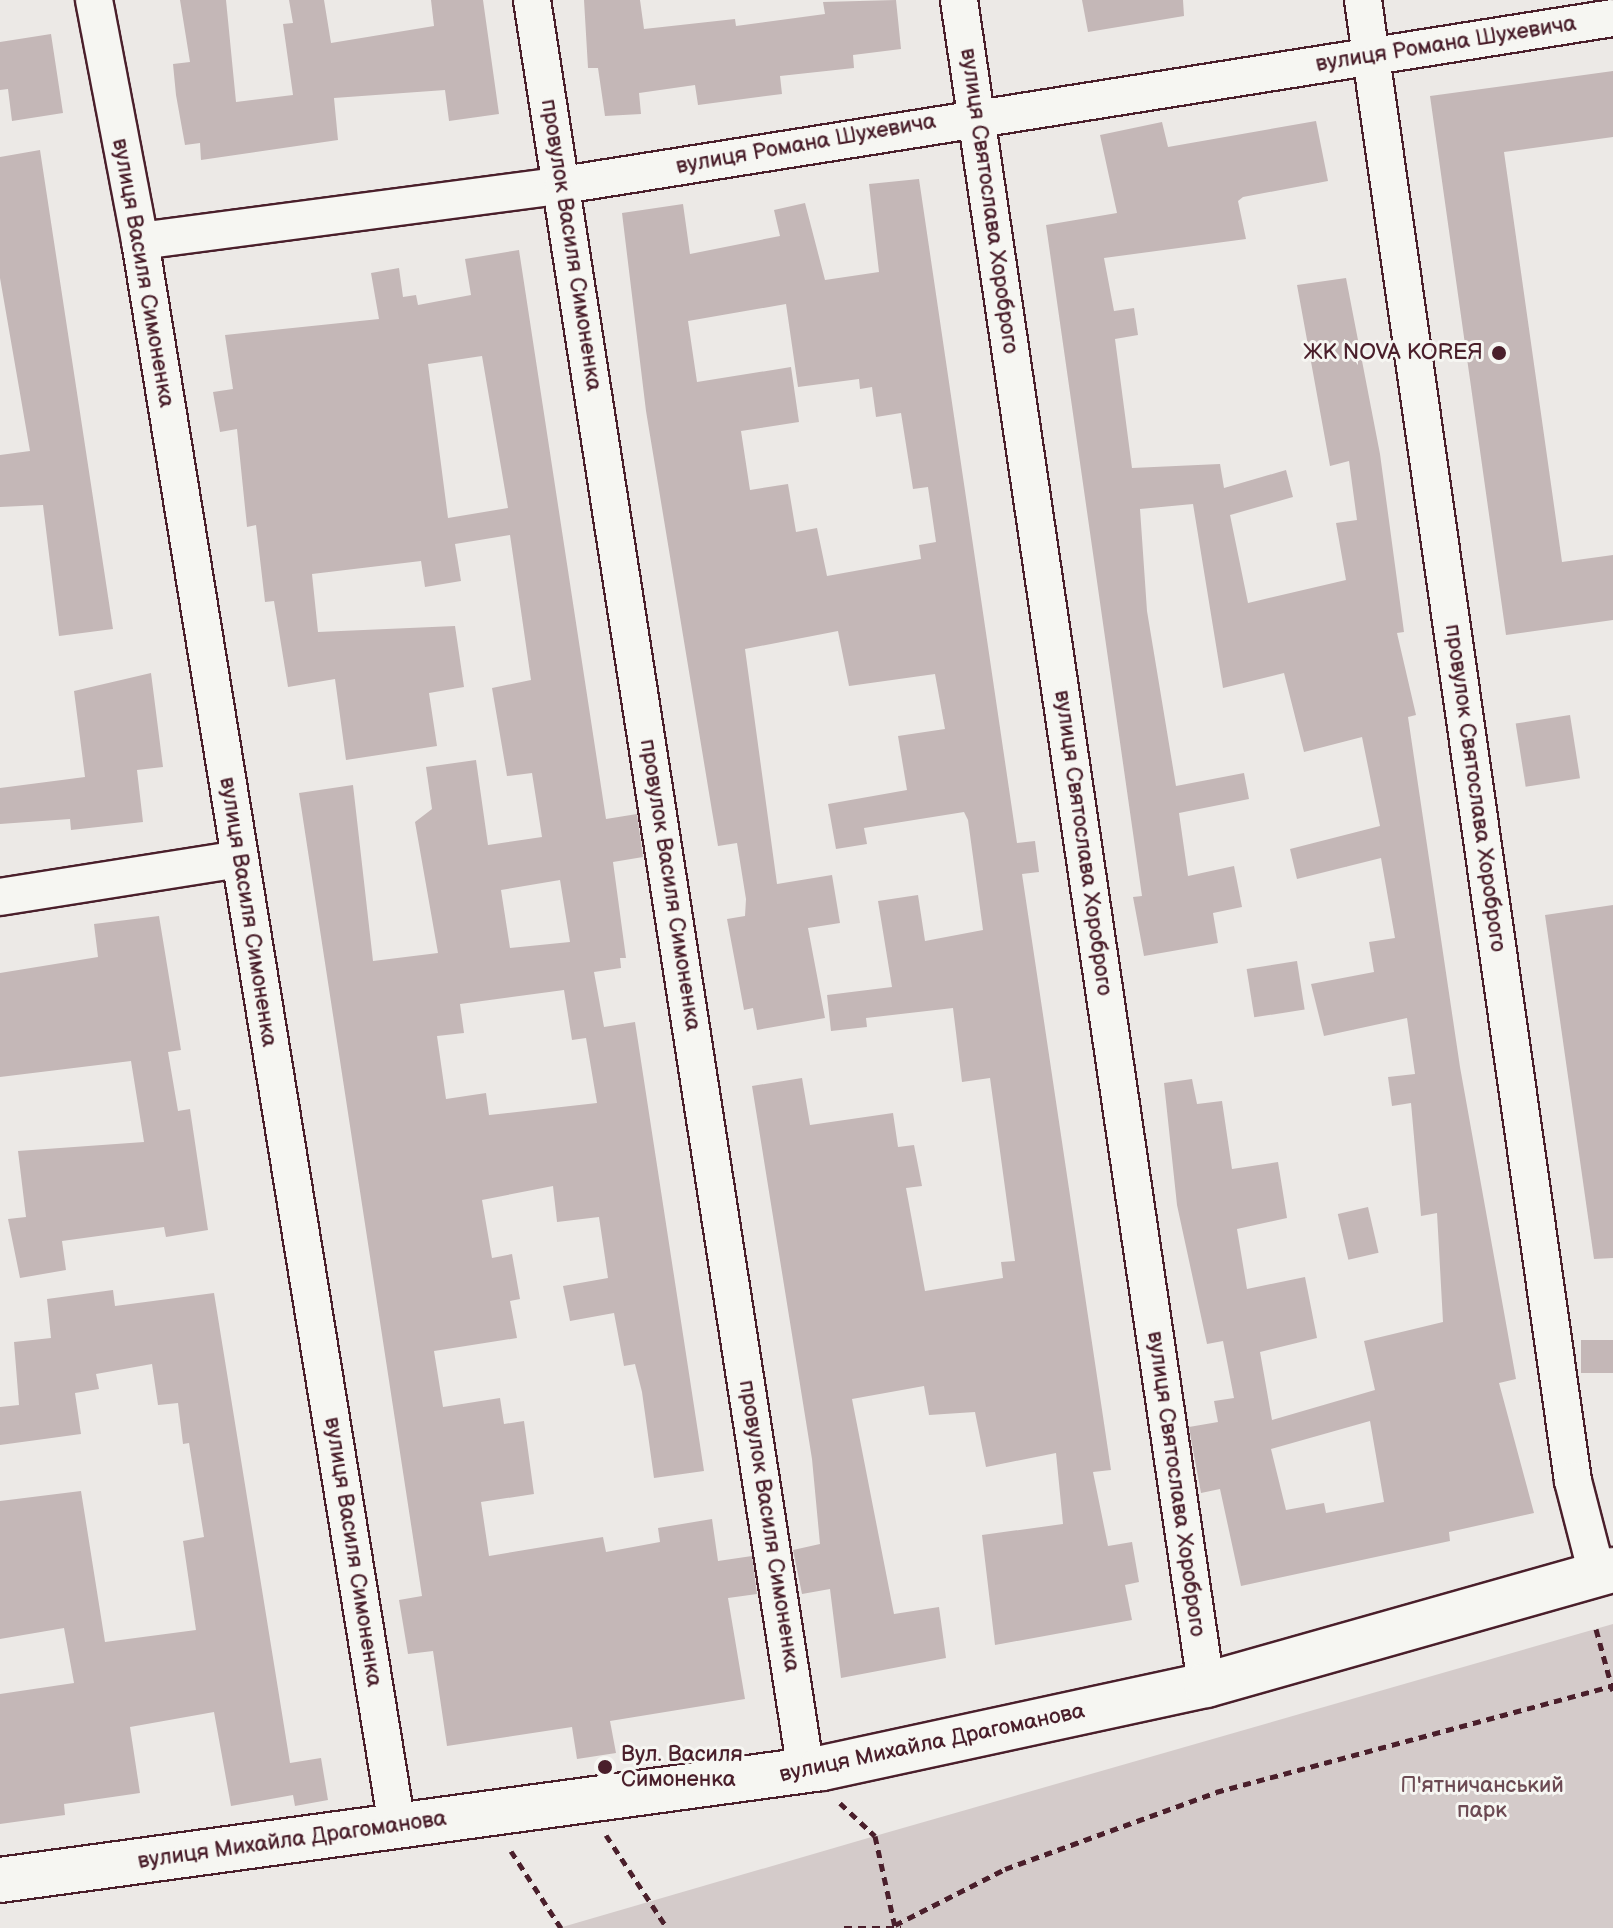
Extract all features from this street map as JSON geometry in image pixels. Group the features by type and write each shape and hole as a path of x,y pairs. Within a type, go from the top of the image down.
{"street":[{"name":"вулиця Василя Симоненка","path":"94,0 140,241 397,1826"},
{"name":"провулок Василя Симоненка","path":"532,0 806,1771"},
{"name":"вулиця Святослава Хороброго","path":"959,0 1206,1685"},
{"name":"провулок Святослава Хороброго","path":"1363,0 1573,1481 1605,1572"},
{"name":"вулиця Романа Шухевича","path":"140,241 563,185 977,115 1613,18"},
{"path":"0,897 239,859"},
{"name":"вулиця Михайла Драгоманова","path":"0,1880 806,1771 1206,1685 1605,1572"}],"path":[{"path":"844,1928 897,1927 1005,1869 1216,1792 1612,1688 1596,1629"},
{"path":"585,1800 667,1928"},
{"path":"486,1814 561,1928"},
{"path":"875,1836 897,1927"}],"green space":[{"name":"П'ятничанський парк","path":"1613,1624 1613,1928 559,1928 875,1836"}],"building":[{"path":"180,0 226,0 236,102 293,95 283,24 293,23 289,0 324,0 331,43 434,26 431,0 483,0 499,114 449,121 445,90 334,98 338,140 201,160 200,143 185,145 176,95 173,64 190,62"},
{"path":"584,0 640,0 644,29 735,19 736,26 825,14 823,2 896,0 901,49 853,55 854,68 780,76 782,94 698,105 695,85 639,93 641,114 605,116 598,68 588,68"},
{"path":"1082,0 1183,0 1184,16 1088,32"},
{"path":"51,34 63,113 12,121 8,89 0,90 0,42"},
{"name":"ЖК NOVA KOREЯ","path":"1613,71 1613,137 1504,152 1562,562 1613,555 1613,620 1506,635 1430,96"},
{"path":"1316,121 1328,181 1243,197 1238,201 1246,239 1104,258 1114,311 1134,308 1138,335 1115,339 1132,468 1220,464 1224,488 1286,470 1293,497 1230,515 1248,603 1346,580 1336,523 1357,520 1349,461 1330,466 1297,285 1346,278 1380,454 1404,632 1397,633 1416,715 1408,717 1460,1067 1516,1379 1499,1383 1534,1513 1449,1532 1450,1541 1241,1586 1220,1489 1201,1493 1189,1427 1218,1422 1214,1401 1234,1398 1223,1341 1207,1344 1177,1205 1164,1083 1192,1079 1197,1104 1222,1101 1232,1169 1278,1162 1287,1218 1237,1229 1247,1289 1305,1277 1317,1338 1260,1352 1272,1420 1375,1390 1364,1341 1443,1322 1437,1213 1421,1216 1411,1103 1392,1106 1388,1077 1415,1074 1407,1018 1324,1036 1311,984 1374,972 1369,942 1395,938 1381,858 1297,879 1290,849 1380,826 1362,737 1304,752 1284,673 1223,688 1193,504 1140,509 1147,611 1176,786 1244,773 1249,799 1179,813 1188,876 1234,866 1242,907 1213,913 1218,943 1144,956 1133,897 1142,896 1046,225 1117,213 1100,135 1162,122 1168,147","holes":["1370,1421 1384,1502 1326,1513 1324,1503 1286,1510 1271,1449"]},
{"path":"40,150 113,629 59,636 43,505 0,507 0,455 30,451 0,278 0,157"},
{"path":"919,179 1017,843 1035,841 1039,872 1022,874 1111,1470 1093,1472 1108,1546 1132,1542 1139,1582 1125,1585 1132,1620 995,1645 982,1535 1063,1524 1056,1453 986,1467 975,1412 929,1415 924,1386 852,1399 894,1614 939,1607 946,1658 841,1678 830,1589 802,1594 793,1550 820,1544 812,1459 752,1086 802,1078 810,1125 893,1113 898,1147 914,1145 922,1186 906,1188 925,1291 1003,1278 1001,1262 1015,1261 990,1078 962,1082 953,1008 866,1018 867,1027 831,1031 827,995 892,987 878,901 918,895 925,941 983,930 968,820 964,812 864,828 867,844 836,849 828,804 907,790 898,736 945,729 935,674 849,686 838,631 745,649 777,884 832,875 840,923 808,928 825,1018 757,1030 753,1008 744,1010 727,919 745,916 746,899 737,843 718,846 646,411 622,213 683,204 690,254 780,236 774,210 805,203 825,280 879,272 869,184","holes":["786,304 798,387 859,379 860,389 872,387 876,417 901,413 913,489 928,487 936,542 919,545 921,559 827,576 817,528 796,532 788,484 750,490 741,431 799,422 791,367 697,382 688,321"]},
{"path":"519,250 606,819 637,814 643,857 613,862 626,958 620,958 621,968 594,972 604,1027 635,1022 704,1471 654,1478 642,1392 635,1364 624,1366 614,1313 570,1321 563,1286 608,1278 599,1217 557,1222 553,1186 482,1200 492,1258 512,1254 520,1299 510,1301 517,1338 434,1351 443,1407 500,1398 504,1424 524,1421 534,1494 481,1502 489,1556 603,1537 606,1552 660,1542 658,1528 712,1519 718,1561 752,1556 757,1594 728,1598 745,1699 610,1721 616,1753 577,1759 572,1727 447,1746 433,1651 408,1654 399,1600 422,1596 299,793 353,785 373,961 438,953 415,822 432,809 426,767 476,760 488,845 542,837 532,773 507,776 492,688 531,680 510,535 455,544 461,581 425,587 421,561 312,574 318,632 455,626 464,687 429,693 437,746 346,760 335,679 288,687 274,601 265,602 256,525 247,527 237,429 220,432 213,392 233,389 225,335 379,319 371,273 399,268 403,297 416,295 418,305 471,295 465,259","holes":["482,356 508,508 448,518 428,364","560,880 570,942 510,948 501,890","564,990 572,1040 586,1038 597,1103 489,1115 486,1093 446,1099 437,1036 464,1033 460,1004"]},
{"path":"151,673 163,767 137,770 143,822 71,830 70,819 0,824 0,788 85,777 74,691"},
{"path":"1570,715 1580,778 1526,787 1516,724"},
{"path":"1613,905 1613,1258 1594,1259 1545,915"},
{"path":"159,916 181,1050 168,1052 178,1111 190,1109 208,1230 166,1237 164,1227 62,1241 66,1270 20,1278 8,1219 26,1217 18,1151 144,1142 131,1061 0,1077 0,973 98,957 94,924"},
{"path":"1297,961 1305,1009 1254,1017 1247,969"},
{"path":"1368,1207 1379,1253 1348,1260 1338,1214"},
{"path":"113,1290 115,1306 214,1293 290,1763 321,1758 328,1800 295,1806 293,1795 231,1806 214,1712 130,1727 140,1793 64,1804 65,1815 0,1824 0,1694 74,1683 64,1628 0,1639 0,1501 81,1491 105,1642 196,1630 183,1541 204,1537 189,1443 183,1444 178,1403 158,1405 152,1364 96,1374 99,1389 75,1393 81,1434 0,1445 0,1407 19,1405 14,1342 51,1338 47,1299"},
{"path":"1581,1340 1613,1340 1613,1373 1581,1373"}],"place":[{"name":"ЖК NOVA KOREЯ","path":"1499,353"},
{"name":"Вул. Василя Симоненка","path":"605,1767"}]}
